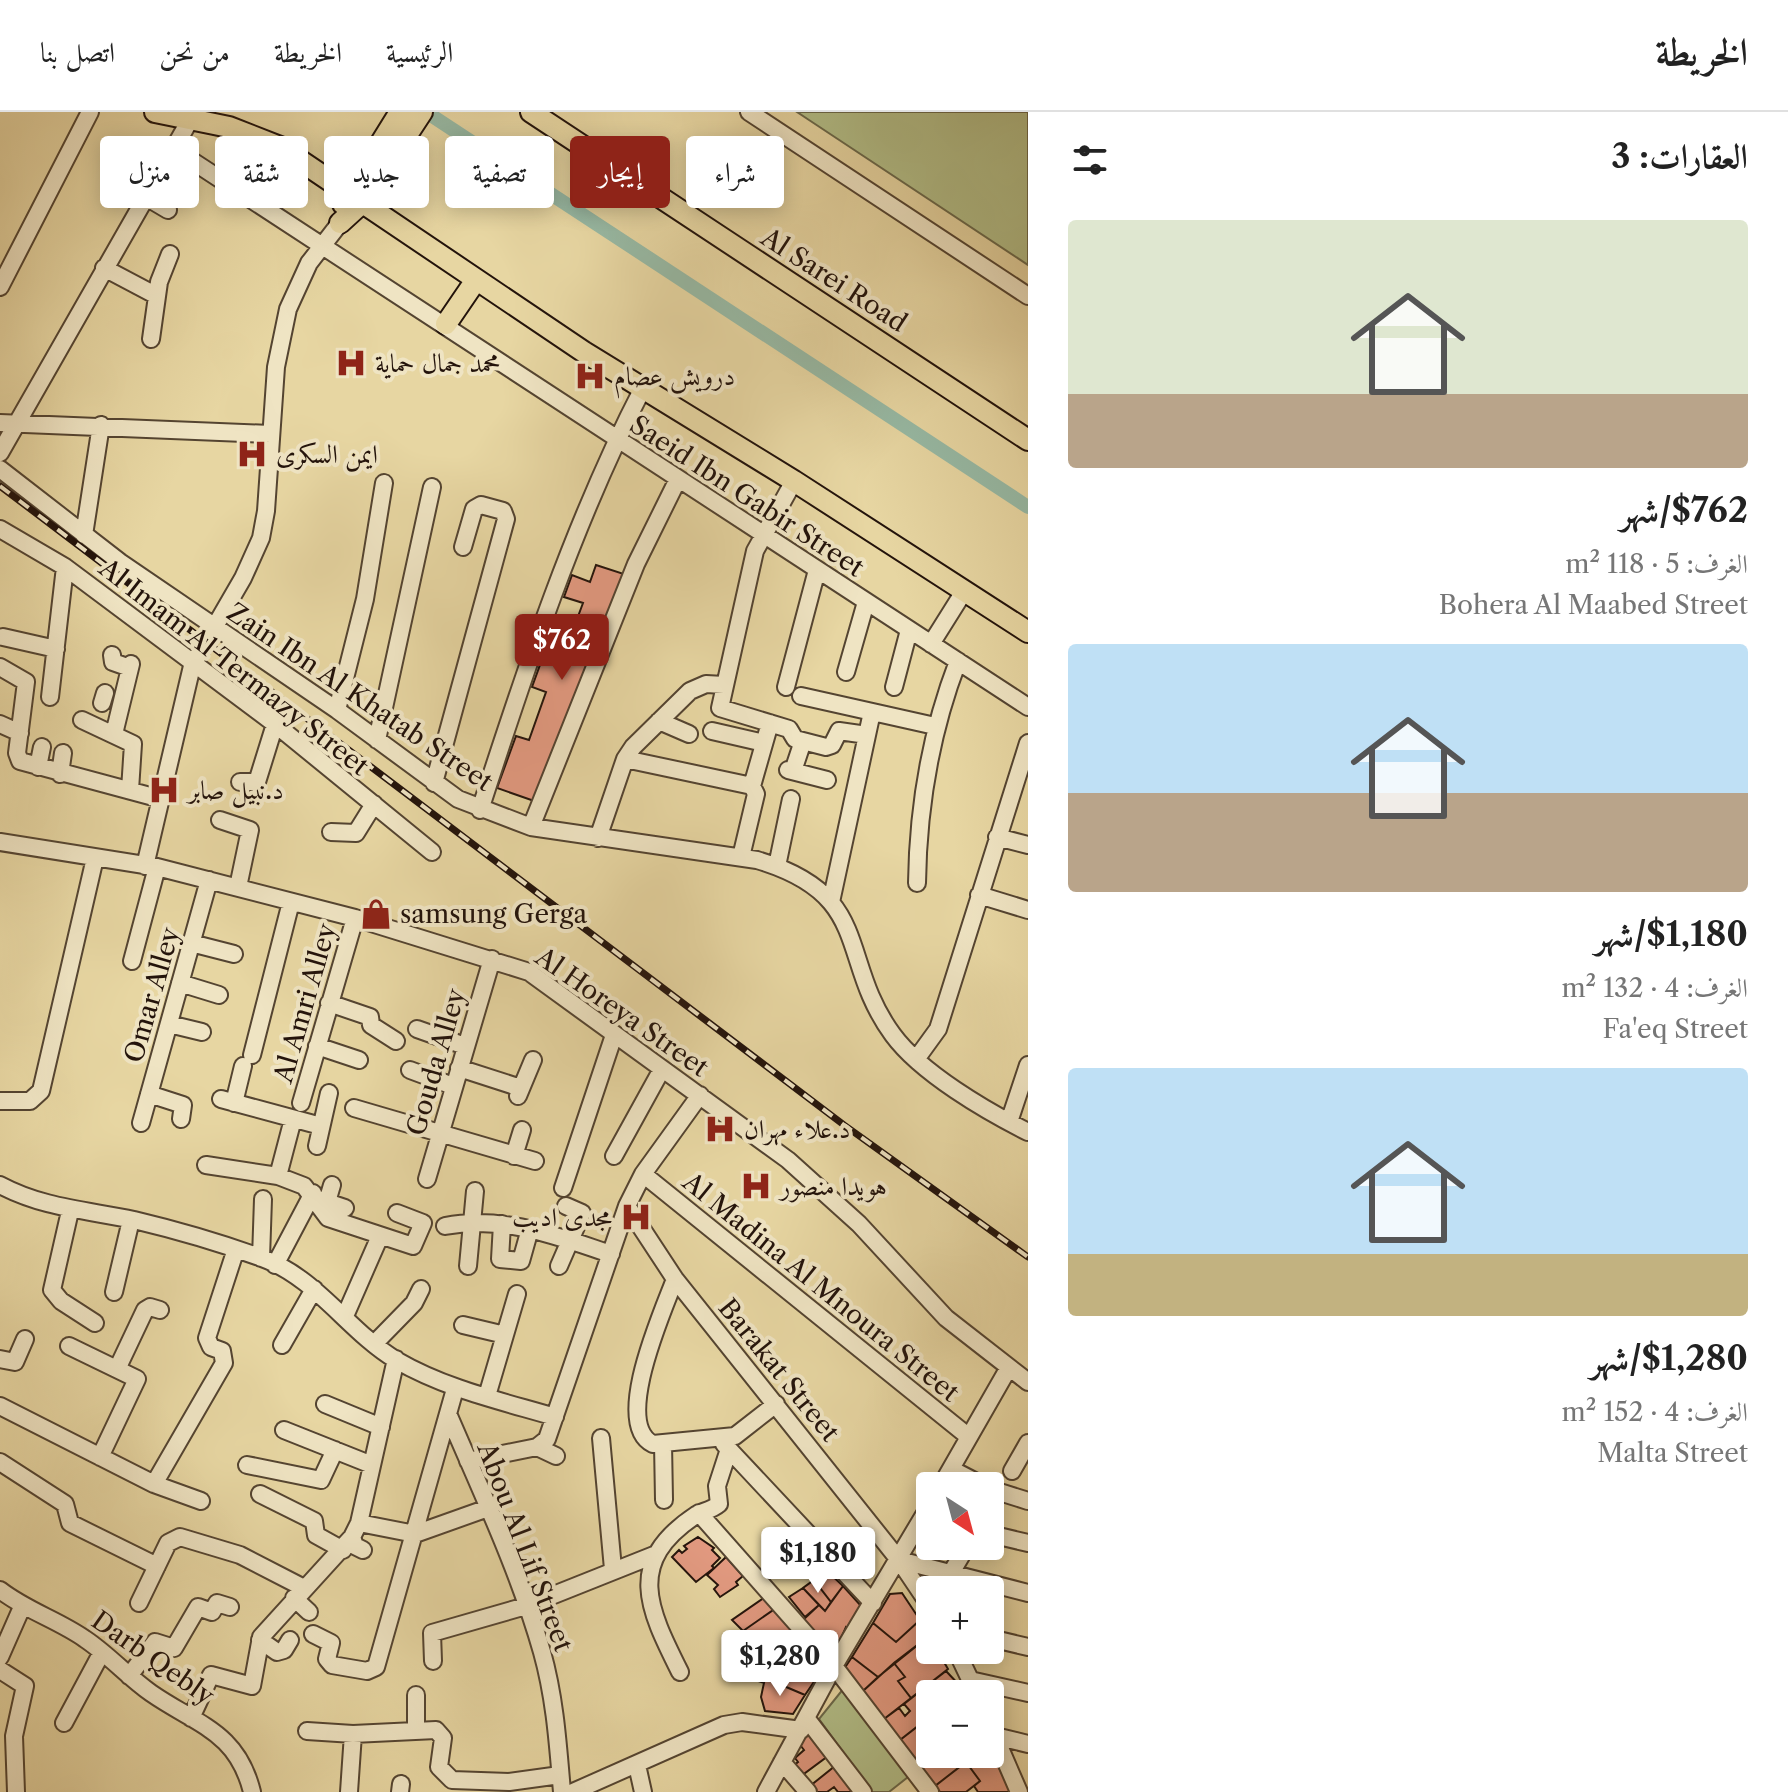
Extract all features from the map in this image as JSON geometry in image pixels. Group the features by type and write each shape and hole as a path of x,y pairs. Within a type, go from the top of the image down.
{"main road":[{"path":"155,112 256,135 324,178"},
{"path":"389,136 400,112"},
{"path":"401,136 422,112"},
{"name":"Al Sarei Road","path":"531,112 1028,440"},
{"path":"340,223 349,208"},
{"path":"371,208 643,388 1028,632"},
{"path":"446,324 476,280"}],"street":[{"path":"0,287 90,112"},
{"path":"749,112 1028,296"},
{"path":"181,136 190,120"},
{"name":"Saeid Ibn Gabir Street","path":"199,165 1028,707"},
{"path":"0,453 6,424 139,208"},
{"path":"132,961 161,799 192,666 254,558 261,538 266,511 276,367 288,309 322,243 340,223"},
{"path":"151,339 157,296 170,254"},
{"path":"104,268 157,296"},
{"path":"480,810 521,683 616,439 643,388"},
{"path":"6,424 101,425 270,434"},
{"path":"84,535 101,425"},
{"name":"Zain Ibn Al Khatab Street","path":"0,469 84,535 337,710 434,783 480,810 531,827 741,857 777,866 810,883 831,902 850,929 881,1017 897,1040 917,1058 1028,1132"},
{"path":"531,827 636,564 678,479"},
{"path":"794,481 755,551 720,708 789,729 794,738 829,747 839,731 867,735"},
{"path":"337,710 365,599 384,483"},
{"path":"377,740 432,487"},
{"path":"434,783 506,519 503,511 477,505 463,547"},
{"name":"Al Imam Al Termazy Street","path":"0,529 65,567 192,666 275,724 432,852"},
{"path":"50,697 65,567"},
{"path":"817,570 794,691 935,726"},
{"path":"931,644 963,593"},
{"path":"846,672 866,602"},
{"path":"894,687 909,630"},
{"path":"3,637 56,649"},
{"path":"112,655 113,662 131,666 114,734"},
{"path":"917,883 922,805 935,726 958,661"},
{"path":"0,667 26,682 18,759 60,774 161,799"},
{"path":"598,838 625,759 659,721 698,687 724,685"},
{"path":"104,698 122,702"},
{"path":"831,902 872,712"},
{"path":"82,720 135,746 130,790"},
{"path":"659,721 689,734"},
{"path":"741,857 756,793 752,786 770,723"},
{"path":"0,724 20,733"},
{"path":"240,782 257,782 275,724"},
{"path":"712,731 764,743"},
{"path":"803,741 790,771 827,780"},
{"path":"917,1058 938,1029 1028,743"},
{"path":"38,767 42,747"},
{"path":"60,774 63,753"},
{"path":"625,759 752,786"},
{"path":"777,866 791,799"},
{"path":"331,832 356,833 374,804"},
{"path":"220,820 250,830 238,887"},
{"path":"997,837 1028,845"},
{"name":"Al Horeya Street","path":"0,842 151,866 238,887 355,918 529,972 700,1095 833,1198 946,1318 1028,1382"},
{"path":"0,1101 30,1101 41,1091 95,858"},
{"name":"Omar Alley","path":"141,1123 209,880"},
{"path":"979,895 1028,910"},
{"path":"291,902 248,1060 227,1101 321,1126"},
{"name":"Al Amri Alley","path":"301,1103 355,918"},
{"path":"191,943 234,954"},
{"name":"Gouda Alley","path":"427,1179 492,959"},
{"path":"180,983 219,995"},
{"path":"329,1003 370,1017 371,1025 396,1041"},
{"path":"169,1024 202,1032"},
{"path":"417,1029 465,1046"},
{"path":"563,1188 614,1035"},
{"path":"317,1046 359,1060"},
{"path":"459,1068 519,1093 533,1060"},
{"path":"1009,1122 1028,1065"},
{"path":"614,1156 662,1069"},
{"path":"410,1070 453,1086"},
{"path":"317,1146 329,1093"},
{"path":"149,1094 183,1105 181,1119"},
{"path":"468,1461 545,1443 627,1206 643,1174 700,1095"},
{"path":"354,1108 535,1161"},
{"path":"278,1176 293,1119"},
{"path":"514,1156 522,1130"},
{"path":"206,1165 278,1176 304,1186 318,1198 345,1208"},
{"name":"Al Madina Al Mnoura Street","path":"643,1174 969,1437"},
{"path":"0,1185 20,1196 70,1211 131,1220 268,1261 314,1289 374,1344 396,1359 455,1389 555,1417"},
{"path":"268,1261 332,1185"},
{"path":"451,1266 473,1266 471,1222 475,1191"},
{"path":"318,1198 328,1218 413,1246 423,1223 397,1213"},
{"path":"263,1199 268,1261"},
{"path":"559,1266 582,1212 566,1206"},
{"name":"Barakat Street","path":"627,1206 675,1279 916,1585"},
{"path":"70,1211 52,1290 61,1301 95,1323"},
{"path":"114,1292 131,1220"},
{"path":"445,1226 471,1222 502,1224 530,1229 611,1254"},
{"path":"502,1224 500,1259 521,1261 530,1229"},
{"path":"345,1316 380,1236"},
{"path":"154,1484 224,1363 225,1355 211,1347 207,1338 235,1252"},
{"path":"675,1279 648,1352 638,1406 641,1434 653,1444 724,1444 776,1404"},
{"path":"282,1345 314,1289"},
{"path":"374,1344 414,1303 421,1289"},
{"path":"487,1396 517,1294"},
{"path":"118,1367 144,1329 147,1308 160,1310"},
{"path":"463,1325 505,1335"},
{"path":"0,1359 15,1362 25,1339"},
{"path":"69,1346 143,1381 100,1457"},
{"path":"191,1718 211,1675 252,1686 260,1640 351,1536 372,1465 396,1359"},
{"path":"949,1472 1008,1369"},
{"path":"313,1634 331,1643 327,1659 332,1665 367,1671 376,1667 455,1389"},
{"path":"325,1404 381,1427"},
{"path":"0,1406 154,1484 201,1501"},
{"name":"Abou Al Lif Street","path":"449,1416 526,1606 550,1688 561,1784"},
{"path":"284,1430 372,1465"},
{"path":"601,1438 613,1569"},
{"path":"663,1443 664,1500"},
{"path":"1012,1471 1028,1443"},
{"path":"433,1661 432,1633 526,1606 654,1555 699,1513 719,1504 717,1486 724,1444"},
{"path":"724,1444 873,1603"},
{"path":"537,1447 556,1456"},
{"path":"247,1465 321,1480 335,1450"},
{"path":"0,1462 65,1504 70,1523 157,1566"},
{"path":"951,1469 957,1472"},
{"path":"1004,1493 1028,1501"},
{"path":"260,1494 314,1521 316,1535 415,1534 488,1508"},
{"path":"699,1513 834,1666 924,1790"},
{"path":"766,1792 834,1666 916,1530"},
{"path":"351,1536 355,1546 363,1550"},
{"path":"139,1603 168,1543 180,1537 240,1555 299,1593 309,1612"},
{"path":"1004,1537 1028,1543"},
{"path":"654,1555 650,1566 653,1613 680,1672"},
{"path":"899,1560 1028,1593"},
{"path":"951,1573 959,1560"},
{"name":"Darb Qebly","path":"0,1590 22,1607 68,1628 129,1676 217,1733 238,1755 252,1792"},
{"path":"129,1676 155,1642 174,1648 198,1607 212,1612 217,1603 230,1607"},
{"path":"0,1657 22,1607"},
{"path":"260,1640 277,1652 284,1650 290,1640"},
{"path":"1004,1641 1028,1647"},
{"path":"64,1723 102,1652"},
{"path":"0,1670 19,1679 25,1686 14,1736 16,1792"},
{"path":"1004,1690 1028,1693"},
{"path":"416,1695 416,1731"},
{"path":"573,1792 690,1738 734,1723 804,1724 863,1792"},
{"path":"307,1731 353,1734 436,1730 442,1735 439,1767 452,1780 561,1784"},
{"path":"349,1792 353,1734"},
{"path":"1004,1735 1028,1744"},
{"path":"1004,1758 1019,1792"},
{"path":"782,1762 808,1792"},
{"path":"637,1765 643,1792"}],"green space":[{"path":"797,112 1028,112 1028,265 809,120"},
{"path":"844,1688 908,1777 889,1792 872,1792 819,1719"}],"building":[{"path":"596,565 627,575 537,802 497,788 516,736 529,740 546,692 532,687 552,632 570,638 583,603 564,597 572,575 590,582"},
{"path":"698,1537 714,1548 712,1550 720,1558 712,1566 714,1568 696,1582 672,1557 679,1550 682,1553 687,1549 684,1546"},
{"path":"726,1557 743,1576 736,1582 738,1585 720,1597 714,1589 718,1585 707,1575"},
{"path":"824,1568 843,1586 831,1602 814,1580"},
{"path":"814,1580 831,1602 825,1611 803,1588"},
{"path":"843,1586 862,1607 849,1629 846,1627 834,1654 803,1620 819,1605 825,1611"},
{"path":"803,1588 819,1605 805,1617 789,1597"},
{"path":"902,1593 916,1614 916,1624 896,1642 873,1623 890,1594"},
{"path":"765,1597 776,1608 743,1631 732,1620"},
{"path":"776,1608 828,1661 805,1695 765,1678 764,1683 740,1675 742,1670 737,1666 755,1642 743,1631"},
{"path":"873,1623 896,1642 916,1624 916,1646 878,1677 852,1657"},
{"path":"743,1631 755,1642 743,1658 733,1651"},
{"path":"916,1646 916,1664 945,1664 948,1669 934,1680 916,1680 916,1694 911,1698 898,1681 905,1677 894,1663"},
{"path":"852,1657 878,1677 863,1691 846,1675 846,1666"},
{"path":"894,1663 905,1677 898,1681 911,1698 884,1719 863,1691"},
{"path":"946,1671 954,1680 934,1680"},
{"path":"765,1678 805,1695 793,1714 765,1711 761,1697"},
{"path":"916,1695 916,1727 900,1740 884,1719 899,1708 905,1716 910,1711 904,1704"},
{"path":"916,1728 916,1761 900,1740"},
{"path":"809,1732 828,1756 801,1776 793,1766 798,1762 795,1758 804,1750 797,1741"},
{"path":"835,1766 855,1792 838,1792 834,1787 827,1792 815,1792 810,1786"},
{"path":"922,1768 958,1768 935,1786"},
{"path":"958,1768 970,1768 980,1781 966,1792 940,1792 935,1786"},
{"path":"970,1768 999,1768 1011,1792 978,1792 974,1786 980,1781"}],"waterway":[{"path":"426,112 1028,507"}],"railway":[{"path":"0,486 844,1125 1028,1257"}],"place":[{"name":"محمد جمال حماية","path":"351,363"},
{"name":"درويش عصام","path":"590,376"},
{"name":"ايمن السكرى","path":"252,454"},
{"name":"د.نبيل صابر","path":"164,790"},
{"name":"samsung Gerga","path":"376,914"},
{"name":"د.علاء مهران","path":"720,1129"},
{"name":"هويدا منصور","path":"756,1186"},
{"name":"مجدى اديب","path":"636,1217"}]}
